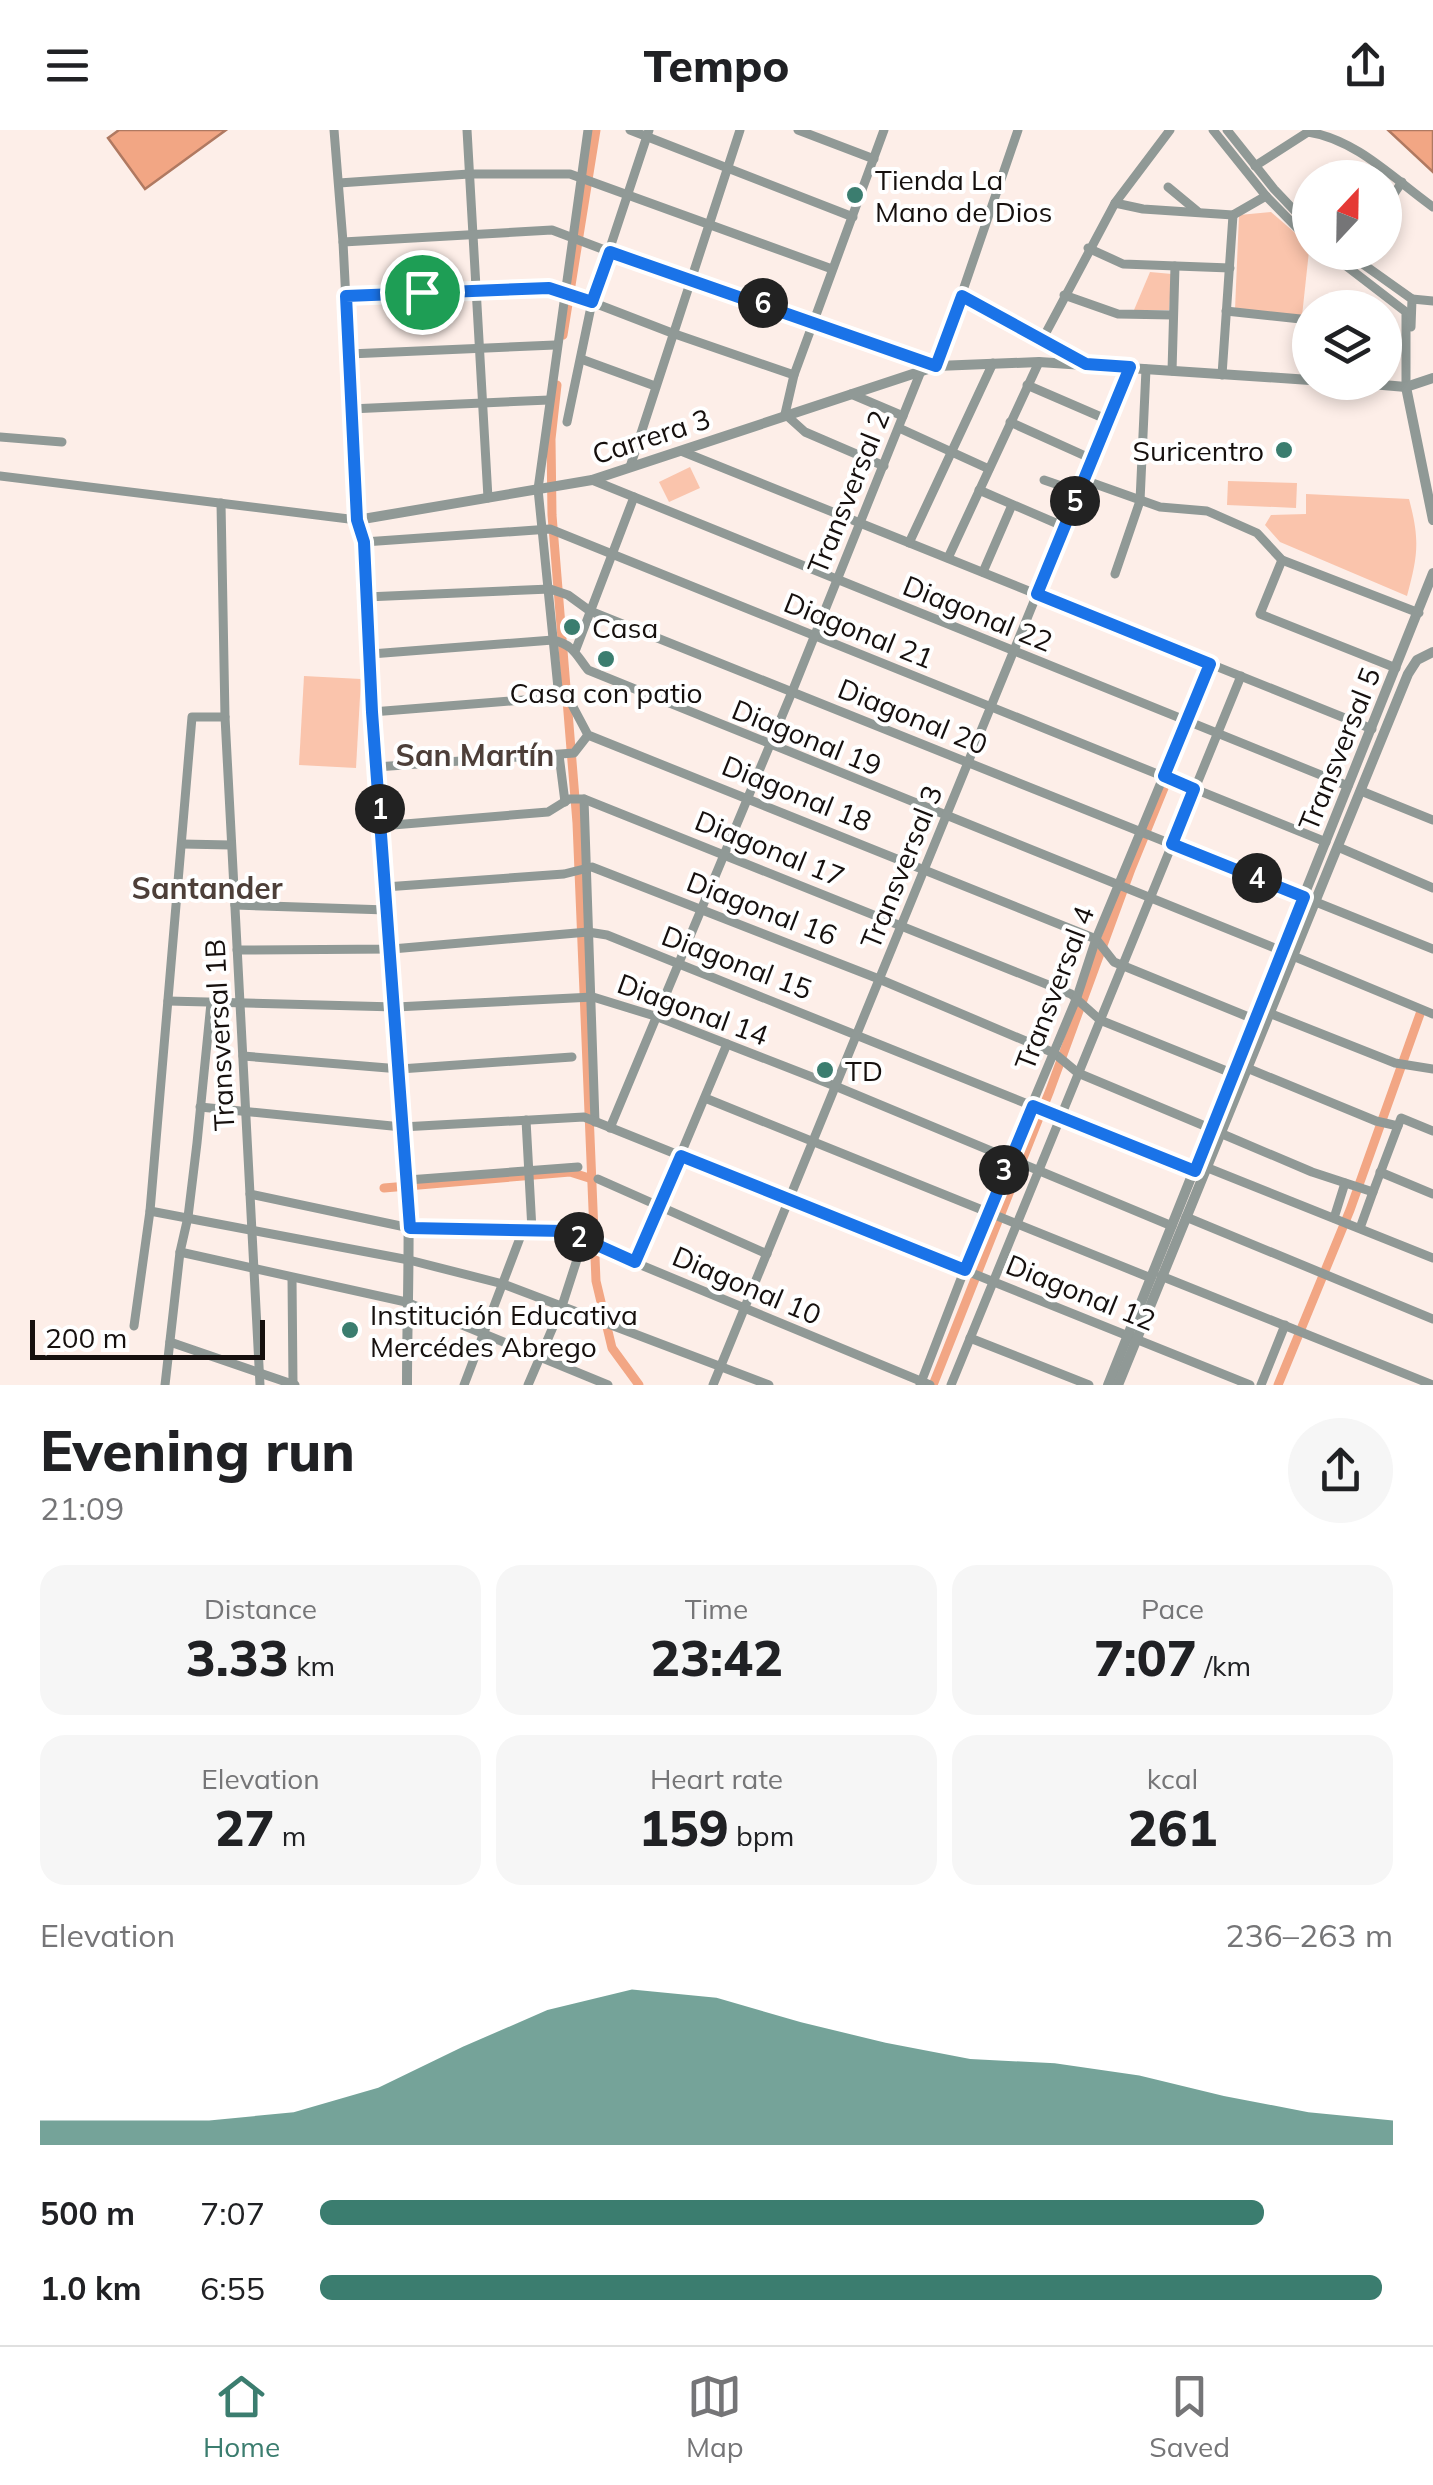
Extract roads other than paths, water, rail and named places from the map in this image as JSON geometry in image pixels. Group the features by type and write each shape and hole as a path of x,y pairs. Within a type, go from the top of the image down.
{"street":[{"path":"334,130 344,242 357,520 364,542 372,712 408,1185 407,1385"},
{"path":"468,130 488,498"},
{"path":"376,767 566,754 588,735 564,699 563,643 554,589 551,529 541,488 555,345 588,130"},
{"path":"630,130 648,133 853,217"},
{"path":"630,467 740,130"},
{"path":"798,130 874,159"},
{"path":"884,130 794,375 786,414 805,432 884,466"},
{"path":"344,242 552,230 936,366 1018,130"},
{"path":"1041,342 1115,203 1170,130"},
{"path":"1213,130 1292,222"},
{"path":"1228,130 1292,206"},
{"path":"1256,166 1308,132 1322,134 1370,160"},
{"path":"568,422 588,300 610,252 648,133"},
{"path":"340,183 469,174 549,173 581,178 832,269"},
{"path":"1402,182 1433,207"},
{"path":"1168,187 1199,213"},
{"path":"1115,203 1232,215 1266,196"},
{"path":"1222,375 1232,215"},
{"path":"1088,248 1123,264 1230,268"},
{"path":"1172,371 1174,266"},
{"path":"1352,270 1406,312 1406,387 1433,520"},
{"path":"1371,270 1412,299 1433,302"},
{"path":"346,296 549,288 794,375"},
{"path":"1064,295 1118,314 1173,315"},
{"path":"962,296 1086,364"},
{"path":"1406,364 1414,311 1412,299"},
{"path":"1226,311 1292,318"},
{"path":"349,354 555,345"},
{"path":"581,359 655,386"},
{"path":"910,543 993,362"},
{"path":"948,558 1038,362"},
{"name":"Carrera 3","path":"0,476 357,520 592,480 936,366 1038,362 1292,379"},
{"name":"Transversal 3","path":"713,1385 1130,367"},
{"path":"1115,574 1140,502 1146,369"},
{"name":"Transversal 2","path":"610,1128 921,371"},
{"path":"1402,387 1433,378"},
{"path":"1028,386 1108,420"},
{"path":"849,393 903,416"},
{"path":"350,410 549,400"},
{"path":"1010,422 1092,460"},
{"path":"898,428 989,468"},
{"path":"0,437 62,442"},
{"path":"681,451 1372,729"},
{"name":"Diagonal 22","path":"592,480 1348,786"},
{"path":"1044,480 1079,492"},
{"path":"1084,480 1140,502 1208,511 1256,533 1282,560 1424,607"},
{"path":"979,490 1065,527"},
{"path":"371,654 563,643 590,611 634,497"},
{"name":"Transversal 1B","path":"220,503 225,717 260,1385"},
{"path":"983,572 1012,505"},
{"name":"Diagonal 21","path":"364,542 551,529 1326,842"},
{"path":"1282,560 1260,614 1396,668"},
{"name":"Transversal 5","path":"1216,1131 1234,1074 1309,899 1348,786 1424,607 1433,573"},
{"name":"Diagonal 20","path":"366,598 554,589 590,611 1433,948"},
{"path":"1411,632 1418,646 1433,652"},
{"name":"Diagonal 19","path":"563,643 588,670 1433,1014"},
{"name":"Transversal 5","path":"1309,899 1338,847 1408,674 1417,660 1433,652"},
{"name":"Transversal 4","path":"925,1384 1010,1160 1082,1001 1098,941 1192,723 1210,664"},
{"path":"951,1385 1011,1224 1038,1172 1073,1071 1100,1020 1118,963 1172,844 1240,676"},
{"path":"372,712 564,699"},
{"path":"134,1326 150,1212 192,716 225,717"},
{"name":"Diagonal 18","path":"588,735 1098,941 1118,963 1256,1020"},
{"path":"566,754 582,868 590,1120"},
{"path":"1361,791 1433,820"},
{"path":"382,826 548,812 574,800"},
{"name":"Diagonal 17","path":"574,800 902,924 1082,1001 1100,1020 1234,1074"},
{"path":"182,844 232,845"},
{"path":"1338,847 1433,888"},
{"path":"385,887 564,874 582,868"},
{"name":"Diagonal 16","path":"582,868 702,908 880,979 1056,1055 1073,1071 1364,1190"},
{"path":"235,905 387,910"},
{"name":"Diagonal 15","path":"237,950 392,949 586,933 607,935 1056,1116 1338,1219 1433,1258"},
{"name":"Transversal 5","path":"1118,1385 1172,1226 1247,1068 1287,954"},
{"name":"Diagonal 14","path":"168,1001 396,1007 584,997 658,1017 1172,1226"},
{"path":"165,1385 211,1002"},
{"path":"1269,1014 1401,1063 1433,1070"},
{"path":"635,1262 727,1044"},
{"path":"243,1056 400,1069 572,1057"},
{"path":"1247,1068 1380,1122 1400,1122 1433,1131"},
{"path":"705,1098 988,1215 1288,1326 1433,1385"},
{"name":"Diagonal 12","path":"200,1107 402,1126 590,1120 1250,1385"},
{"path":"464,1385 528,1230 531,1192 526,1120"},
{"path":"1358,1227 1364,1190 1380,1172 1400,1122"},
{"path":"408,1185 578,1167"},
{"name":"Transversal 5","path":"1156,1277 1186,1217 1200,1169"},
{"path":"1380,1172 1433,1194"},
{"path":"598,1180 767,1254"},
{"path":"1338,1219 1345,1183"},
{"name":"Diagonal 10","path":"250,1194 410,1228 575,1233 587,1243 925,1384"},
{"path":"150,1212 409,1260 503,1284 769,1385"},
{"path":"1186,1217 1433,1319"},
{"path":"528,1385 587,1243"},
{"path":"180,1252 406,1302 608,1385"},
{"path":"170,1342 294,1385 292,1278"},
{"path":"1261,1385 1288,1326"},
{"path":"970,1338 1088,1385"},
{"name":"Transversal 5","path":"1108,1385 1132,1338"}],"waterway":[{"path":"563,335 596,130"},
{"path":"557,385 551,439 552,515 577,823 596,1281 612,1348 639,1385"},
{"path":"933,1385 1050,1090 1131,869 1212,670"},
{"path":"1278,1385 1350,1210 1420,1014"},
{"path":"384,1188 570,1172 589,1178"}],"place":[{"name":"Tienda La Mano de Dios","path":"855,195"},
{"name":"Suricentro","path":"1284,450"},
{"name":"Casa","path":"572,627"},
{"name":"Casa con patio","path":"606,659"},
{"name":"TD","path":"825,1070"},
{"name":"Institución Educativa Mercédes Abrego","path":"350,1330"}],"district":[{"name":"San Martín","path":"475,755"},
{"name":"Santander","path":"207,888"}]}
